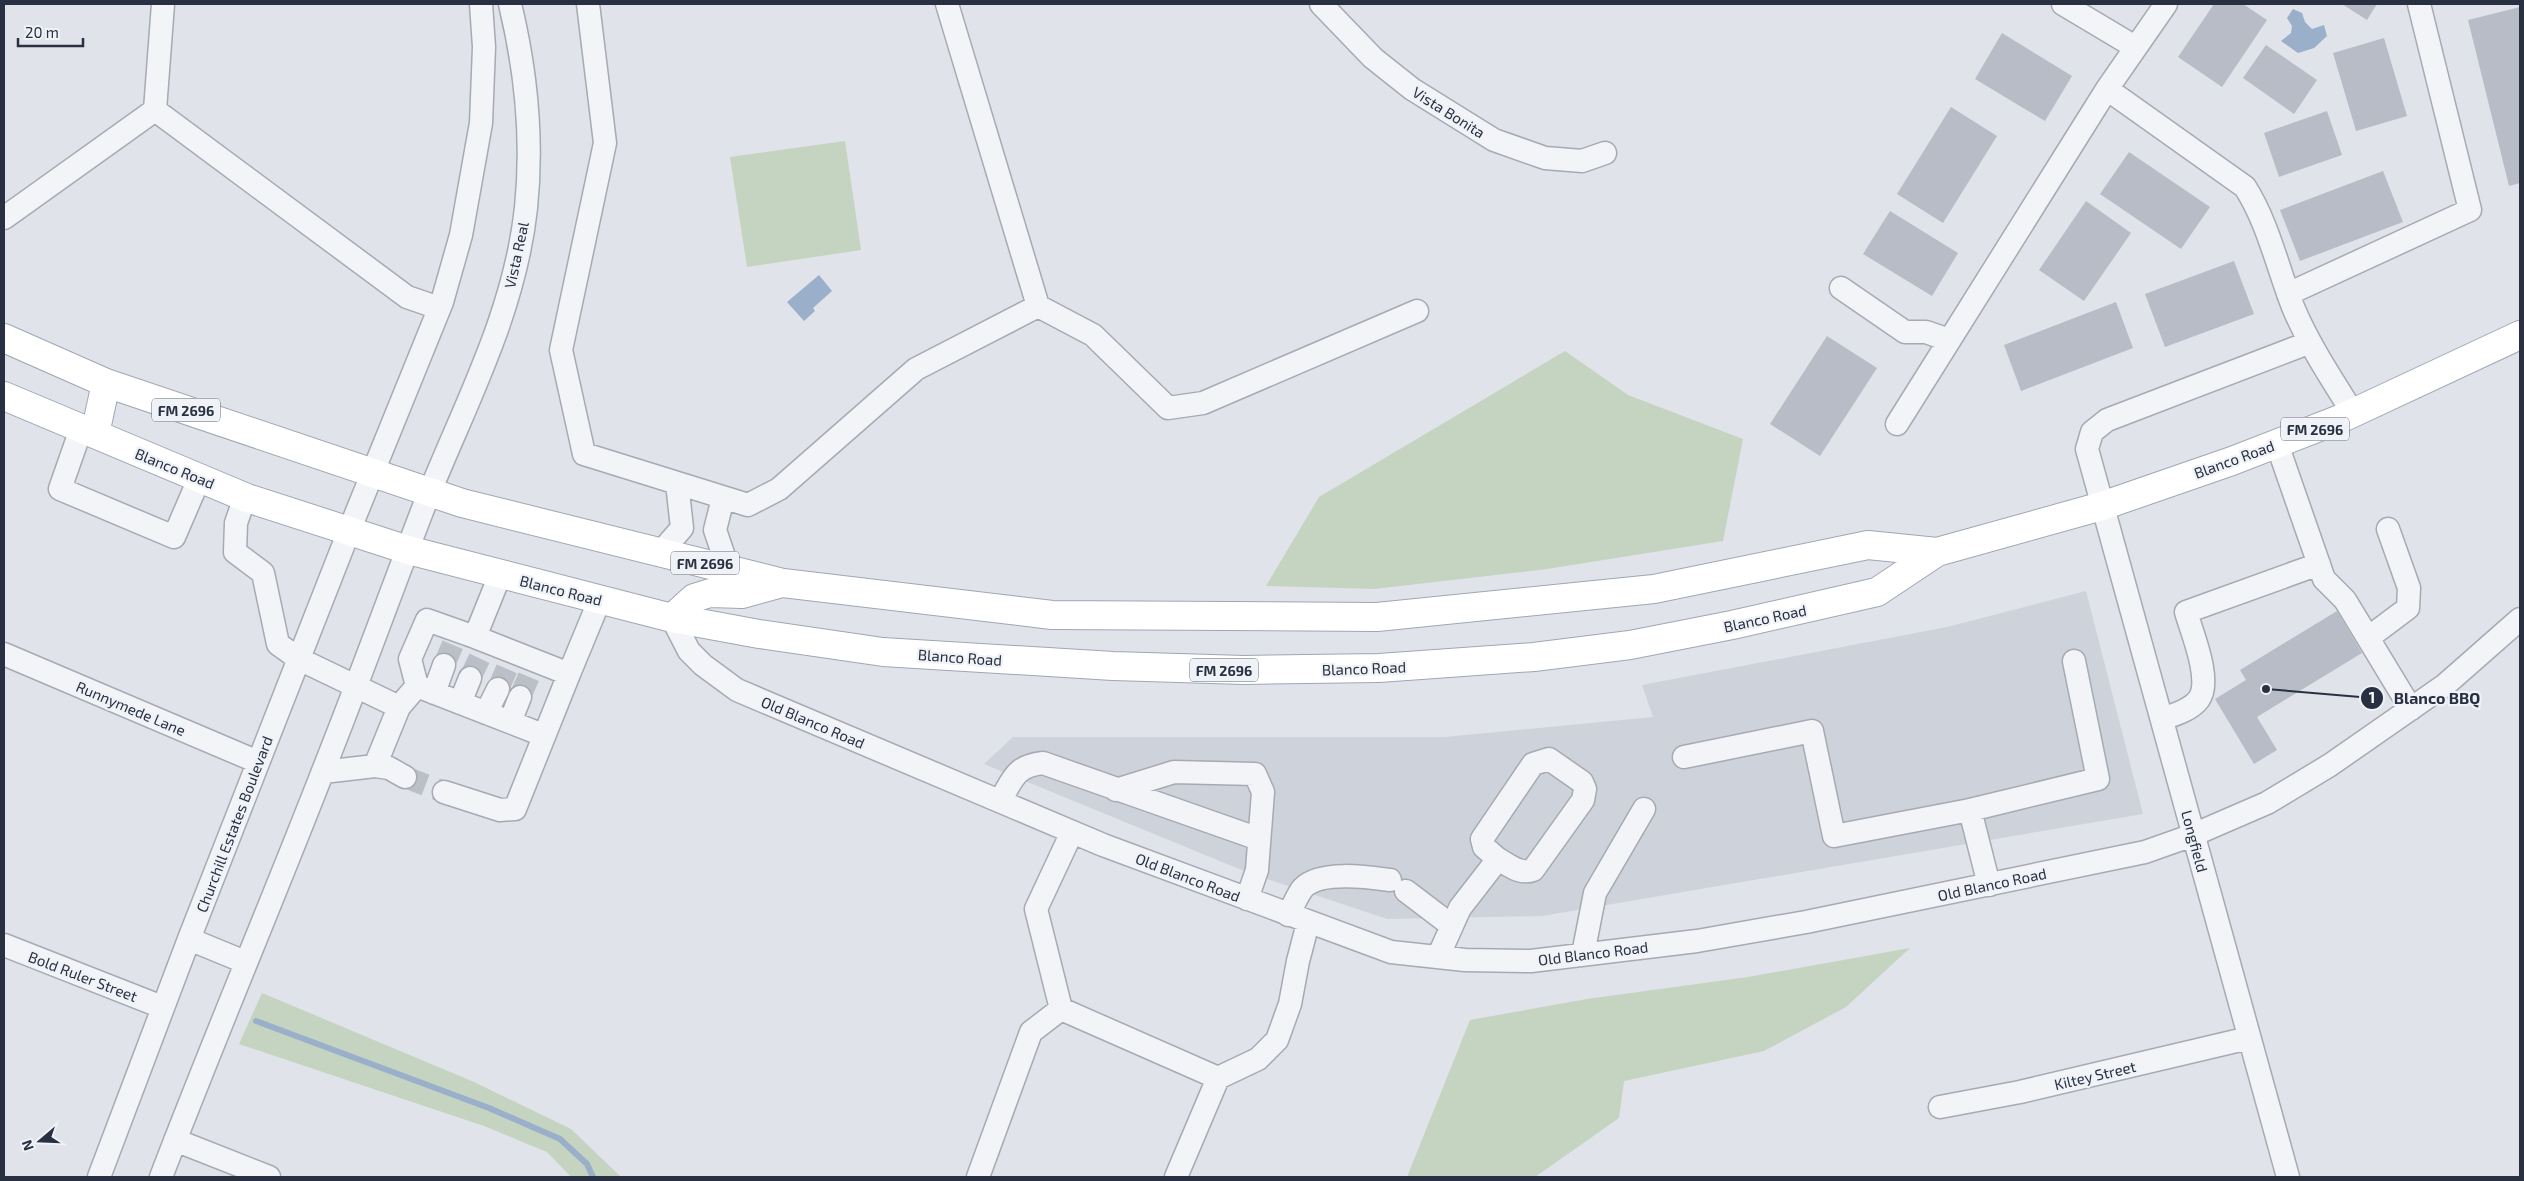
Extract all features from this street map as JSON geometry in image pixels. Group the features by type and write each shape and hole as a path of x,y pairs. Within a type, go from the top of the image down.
{"main road":[{"name":"Blanco Road","path":"4,396 245,497 408,550 672,618 758,634 883,652 1150,667 1244,670 1379,668 1534,657 1630,645 1732,626 1877,592 1937,552 2102,506 2277,444 2353,413 2520,335"},
{"name":"Blanco Road","path":"4,338 106,383 462,502 784,583 1052,615 1377,616 1654,589 1868,545 1937,552"},
{"path":"88,432 106,383"},
{"path":"672,618 694,598 710,593 742,594 784,583"}],"street":[{"path":"155,110 163,4"},
{"path":"372,473 439,308 460,235 481,123 484,48 481,4"},
{"name":"Vista Real","path":"408,550 430,492 494,342 512,281 526,209 528,130 522,54 510,4"},
{"path":"588,4 606,143 561,350 584,454 748,505 779,489 916,370 1038,306"},
{"path":"947,4 1038,306 1093,335 1168,408 1203,403 1417,312"},
{"name":"Vista Bonita","path":"1321,4 1373,58 1412,89 1494,140 1545,158 1582,161 1606,153"},
{"path":"2063,4 2135,47"},
{"path":"1897,424 2107,89 2166,4"},
{"path":"2288,294 2470,210 2419,4"},
{"path":"2107,89 2245,186 2259,208 2288,294 2308,343 2353,413"},
{"path":"4,218 155,110"},
{"path":"155,110 407,298 439,308"},
{"path":"1841,288 1905,332 1926,332 1949,340"},
{"name":"Longfield","path":"2288,1177 2087,449 2092,432 2107,420 2308,343"},
{"path":"88,432 60,489 68,493 174,537 199,479"},
{"path":"2277,444 2324,579 2345,600 2411,709"},
{"name":"Churchill Estates Boulevard","path":"99,1177 162,1008 372,473"},
{"path":"661,552 682,528 677,483"},
{"path":"245,497 236,523 235,552 264,573 278,644 299,658 399,707"},
{"path":"723,498 715,530 728,568"},
{"path":"2368,638 2408,608 2410,588 2388,529"},
{"path":"161,1177 245,962 323,772 408,550"},
{"path":"2162,720 2186,710 2200,698 2204,678 2186,612 2319,564"},
{"path":"471,642 500,574"},
{"path":"444,792 500,810 515,809 543,735 600,600"},
{"name":"Old Blanco Road","path":"672,618 688,651 702,665 737,690 1072,832 1247,900 1391,952 1465,960 1531,961 1706,939 1806,922 2144,852 2193,835 2267,803 2330,766 2445,685 2520,619"},
{"path":"543,735 425,689 410,659 427,620 471,642 533,669 569,674"},
{"name":"Runnymede Lane","path":"4,654 258,762"},
{"path":"1684,757 1812,731 1834,836 1970,810 2098,779 2074,661"},
{"path":"375,766 399,707 425,689 444,665"},
{"path":"460,703 470,678"},
{"path":"486,713 498,689"},
{"path":"510,722 520,697"},
{"path":"1549,759 1582,782 1585,789 1582,800 1533,870 1527,872 1519,871 1498,858 1484,847 1482,839 1533,764 1549,759"},
{"path":"1000,802 1017,771 1029,765 1042,763 1259,839"},
{"path":"323,772 375,766 389,768 405,777"},
{"path":"1116,790 1174,772 1255,774 1263,792 1257,870 1247,900"},
{"path":"1583,954 1595,893 1644,808"},
{"path":"1970,810 1989,885"},
{"path":"1061,1009 1036,909 1072,832"},
{"path":"1438,957 1460,908 1498,858"},
{"path":"1176,1177 1218,1078 1258,1059 1278,1040 1290,1004 1298,961 1298,919 1302,889 1308,884 1329,878 1361,876 1398,886 1452,926"},
{"path":"189,939 245,962"},
{"name":"Bold Ruler Street","path":"4,945 162,1008"},
{"path":"1061,1009 1218,1078"},
{"path":"978,1177 1031,1032 1061,1009"},
{"name":"Kiltey Street","path":"1940,1106 2020,1092 2250,1038"},
{"path":"175,1140 269,1177"}],"shaded area":[{"path":"2086,591 2143,814 1542,916 1387,919 1249,873 984,764 1013,737 1445,737 1653,717 1642,685 1947,627"}],"green space":[{"path":"845,141 861,250 747,267 730,157"},
{"path":"1565,351 1628,395 1743,439 1723,541 1547,569 1374,589 1266,586 1319,497"},
{"path":"1910,948 1846,1007 1764,1051 1624,1081 1619,1118 1535,1177 1407,1177 1470,1020 1587,999 1748,977"},
{"path":"262,993 474,1082 571,1129 621,1177 571,1177 547,1152 484,1126 239,1044"}],"water":[{"path":"2293,9 2302,13 2305,22 2312,29 2324,25 2327,36 2314,48 2298,53 2281,41 2291,33 2292,26 2287,18"},
{"path":"819,275 832,291 813,308 815,311 804,321 787,302"}],"building":[{"path":"2214,4 2243,4 2267,20 2222,87 2178,57"},
{"path":"2342,4 2377,4 2367,20"},
{"path":"2520,7 2520,183 2509,186 2468,20"},
{"path":"2002,33 2072,76 2045,121 1975,79"},
{"path":"2384,38 2407,116 2356,131 2333,53"},
{"path":"2266,45 2317,80 2294,114 2243,78"},
{"path":"1951,107 1997,136 1943,223 1897,194"},
{"path":"2327,111 2342,155 2279,177 2264,133"},
{"path":"2129,152 2210,207 2181,249 2100,194"},
{"path":"2383,171 2403,222 2300,261 2280,210"},
{"path":"2086,201 2131,233 2084,301 2039,270"},
{"path":"1890,211 1958,253 1932,296 1863,254"},
{"path":"2234,261 2254,314 2165,347 2145,294"},
{"path":"2116,302 2133,348 2021,391 2004,345"},
{"path":"1827,336 1877,368 1820,456 1770,424"},
{"path":"2337,611 2362,653 2257,717 2277,750 2254,764 2215,699 2246,680 2240,670"}],"waterway":[{"path":"256,1021 489,1108 560,1139 587,1164 593,1177"}],"tunnel":[{"path":"444,665 453,644"},
{"path":"470,678 481,655"},
{"path":"498,689 508,666"},
{"path":"520,697 529,676"},
{"path":"405,777 444,792"}],"place":[{"name":"Blanco BBQ","path":"2266,689"}]}
